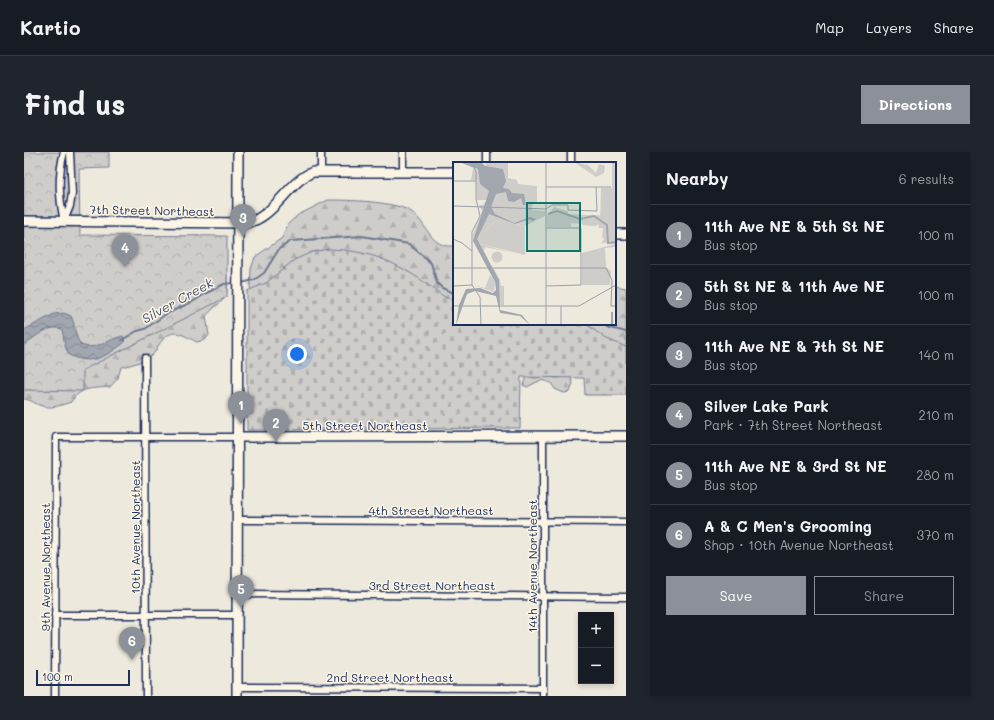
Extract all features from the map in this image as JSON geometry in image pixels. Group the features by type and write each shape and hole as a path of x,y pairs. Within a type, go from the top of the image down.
{"main road":[{"path":"237,691 236,437 238,152"},
{"name":"7th Street Northeast","path":"24,221 251,222 259,219 302,178 312,172 453,172"},
{"name":"5th Street Northeast","path":"236,437 626,436"}],"street":[{"path":"64,152 61,189 61,207 64,221"},
{"path":"64,221 70,206 72,194 70,152"},
{"path":"321,152 321,171"},
{"path":"403,152 403,171"},
{"name":"10th Avenue Northeast","path":"145,358 146,696"},
{"name":"14th Avenue Northeast","path":"543,696 544,436"},
{"name":"5th Street Northeast","path":"56,437 236,437"},
{"name":"9th Avenue Northeast","path":"55,696 56,437"},
{"name":"4th Street Northeast","path":"237,520 626,522"},
{"name":"3rd Street Northeast","path":"237,594 626,597"},
{"path":"55,615 237,615"},
{"path":"440,688 440,696"},
{"name":"2nd Street Northeast","path":"237,691 543,688"}],"green space":[{"path":"24,152 109,152 109,168 79,169 80,235 227,236 227,297 83,370 83,391 24,390"},
{"path":"328,200 372,202 396,206 413,213 434,240 446,246 453,246 453,306 253,294 250,287 251,269 255,257 282,238 288,224 298,215"},
{"path":"329,249 347,250 378,257 392,263 418,278 446,298 453,299 453,325 587,325 605,338 626,347 626,395 585,395 584,378 521,377 520,428 247,430 247,291 266,283 294,260 312,252"},
{"path":"223,272 227,275 226,295 224,299 206,316 209,335 205,340 197,342 180,334 171,334 163,340 151,356 136,363 121,367 118,378 110,387 88,389 79,393 71,402 49,407 24,399 24,345"},
{"path":"616,286 626,288 626,363 578,325 616,325"},
{"path":"569,373 573,383 570,392 564,393 555,389 551,383 541,380 527,387 523,385 527,375"}],"water":[{"path":"64,313 71,316 77,338 81,345 92,347 97,346 123,336 125,342 106,355 92,360 85,360 69,355 65,346 62,329 52,328 47,330 37,335 24,345 24,330 54,314"}],"waterway":[{"name":"Silver Creek","path":"241,283 254,280 264,273 279,249 291,241 362,236 409,244 431,263 437,283 442,288 453,293"},
{"name":"Silver Creek","path":"122,340 137,331 145,329 166,314 194,301 224,284 234,283"},
{"name":"Silver Creek","path":"605,325 607,327 626,332"}],"place":[{"name":"11th Ave NE & 7th St NE","path":"243,237"},
{"name":"Silver Lake Park","path":"125,267"},
{"name":"11th Ave NE & 5th St NE","path":"241,424"},
{"name":"5th St NE & 11th Ave NE","path":"276,442"},
{"name":"11th Ave NE & 3rd St NE","path":"241,608"},
{"name":"A & C Men's Grooming","path":"132,660"}]}
